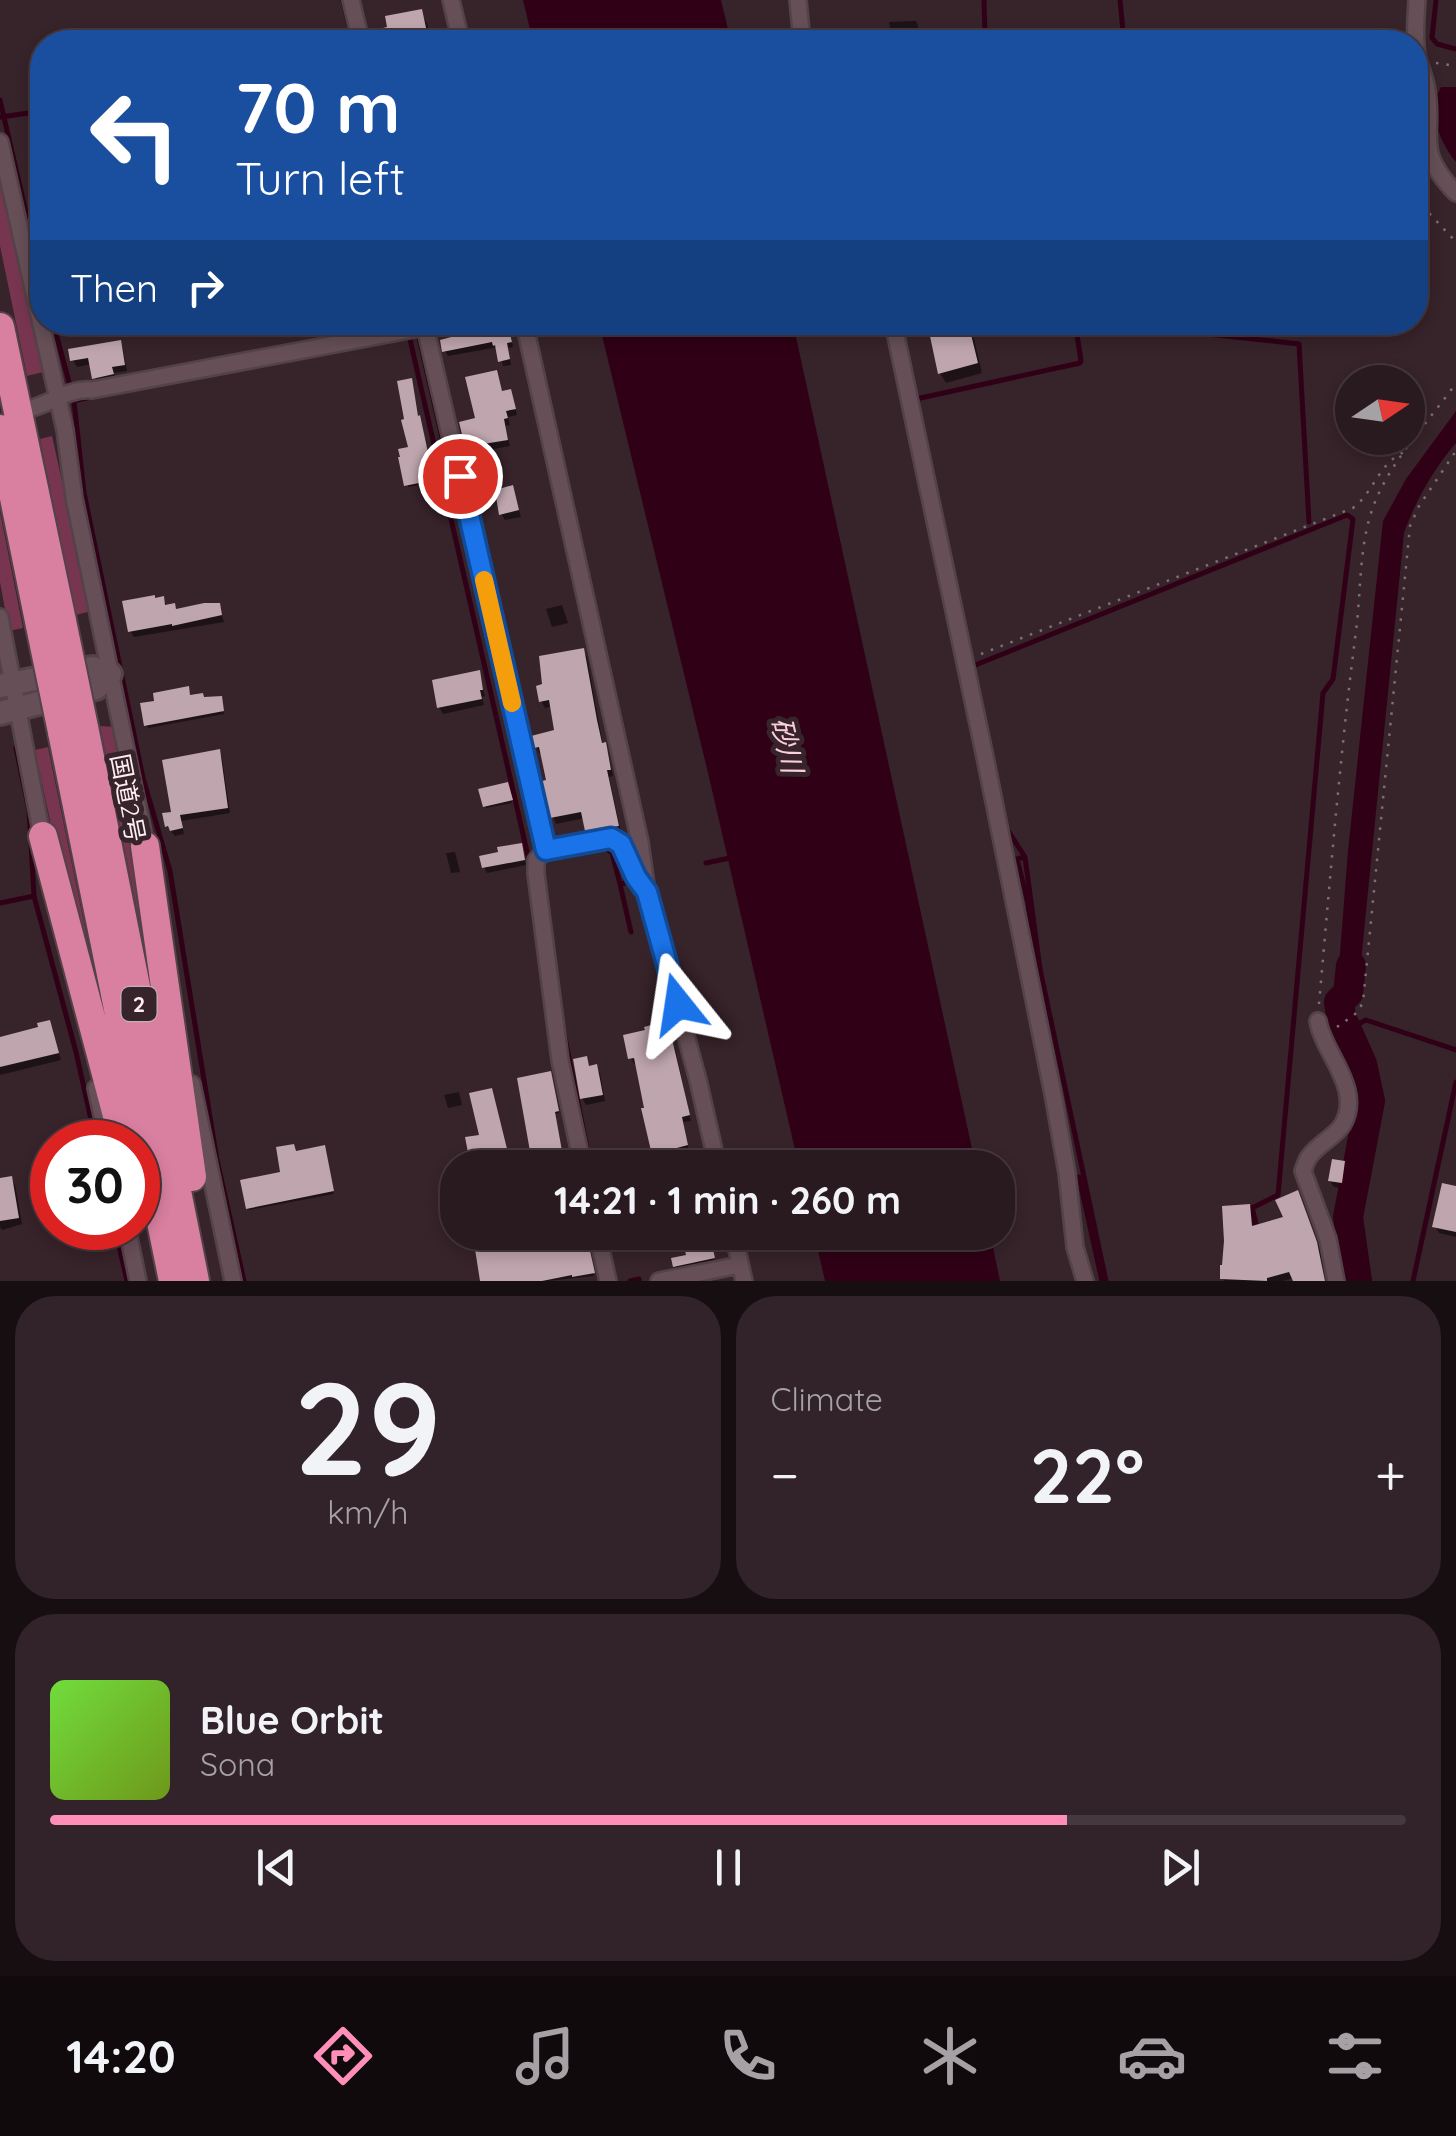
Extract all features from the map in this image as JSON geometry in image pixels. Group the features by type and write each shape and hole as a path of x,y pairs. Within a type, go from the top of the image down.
{"highway":[{"name":"国道2号","path":"0,326 51,624 195,1281"},
{"name":"国道2号","path":"0,429 51,624"},
{"name":"国道2号","path":"73,729 173,1281"},
{"path":"43,836 118,1120"},
{"path":"146,846 206,1281"},
{"path":"149,1250 156,1281"}],"main road":[{"path":"5,673 93,668 110,674 96,688 9,710"}],"street":[{"path":"351,0 358,30"},
{"path":"452,0 458,30"},
{"path":"798,0 801,30"},
{"path":"1417,0 1417,30"},
{"path":"0,142 30,255"},
{"path":"1428,148 1440,177 1456,193"},
{"path":"51,335 67,394 65,430 74,498 146,846 161,890 184,1044 233,1281"},
{"path":"32,408 67,394 378,335"},
{"path":"427,335 546,850"},
{"path":"527,335 640,842 647,892 714,1150"},
{"path":"896,335 1054,1094 1082,1281"},
{"path":"0,617 9,710 43,836 46,887 103,1120"},
{"path":"580,1150 560,1060 536,860 546,850 611,838 621,844 647,892"},
{"path":"1318,1021 1320,1034 1344,1078 1348,1106 1344,1123 1309,1156 1302,1171 1328,1238 1336,1281"},
{"path":"132,1250 138,1281"},
{"path":"602,1250 608,1281"},
{"path":"659,1281 742,1273"}],"path":[{"path":"1428,62 1456,66"},
{"path":"1428,212 1456,242"},
{"path":"1425,425 1456,383"},
{"path":"1338,1026 1358,1012 1363,1002 1410,526 1456,451"},
{"path":"974,657 1353,508 1365,499 1384,465 1398,455"},
{"path":"1318,1021 1327,896 1365,548 1372,511 1403,455"}],"shaded area":[{"path":"0,171 30,299 30,335 39,335 47,371 27,376 0,246"},
{"path":"52,436 91,611 76,615 40,439"},
{"path":"0,512 23,628 9,631 0,582"},
{"path":"100,726 116,727 163,1025 158,1016"},
{"path":"48,747 106,1030 60,867 35,750"}],"water":[{"path":"523,0 721,0 728,30 530,30"},
{"path":"1441,87 1456,87 1456,162 1435,116"},
{"name":"砂川","path":"602,335 796,335 972,1150 795,1150"},
{"path":"1456,411 1456,443 1426,486 1404,533 1357,1001 1336,1004 1383,521"},
{"path":"818,1250 994,1250 1000,1281 825,1281"}],"building":[{"path":"422,9 426,30 384,30 387,27 385,16"},
{"path":"510,335 512,342 507,343 510,359 498,362 492,342 442,352 440,340"},
{"path":"930,335 971,335 978,363 938,374"},
{"path":"121,340 125,365 112,367 114,374 92,379 88,358 70,361 68,349"},
{"path":"497,370 502,391 511,389 516,409 506,411 508,440 465,447 459,422 475,418 465,377"},
{"path":"412,378 433,476 404,486 398,449 408,447 397,381"},
{"path":"513,485 519,510 499,515 495,490"},
{"path":"164,596 165,605 175,603 176,609 220,603 222,615 128,632 122,601"},
{"path":"584,648 602,743 606,742 611,770 607,770 619,826 585,831 581,812 550,818 539,747 534,748 531,736 554,730 549,700 539,702 539,656"},
{"path":"480,670 482,699 437,708 432,680"},
{"path":"189,686 190,695 222,696 224,711 144,726 140,703 154,701 153,693"},
{"path":"220,749 228,808 180,815 183,828 170,831 162,813 171,812 162,760"},
{"path":"508,782 513,800 483,807 478,789"},
{"path":"522,843 525,860 482,868 479,856 498,852 497,847"},
{"path":"50,1020 59,1053 0,1067 0,1037"},
{"path":"659,1023 663,1041 672,1039 690,1115 682,1117 688,1145 673,1150 651,1150 634,1058 628,1059 623,1035 645,1030 644,1027"},
{"path":"587,1056 589,1066 597,1064 603,1095 580,1099 573,1059"},
{"path":"551,1071 562,1150 530,1150 517,1078"},
{"path":"492,1088 507,1150 468,1150 465,1137 479,1135 469,1093"},
{"path":"294,1144 296,1151 325,1145 334,1191 246,1209 240,1180 280,1172 276,1147"},
{"path":"1332,1159 1345,1161 1342,1183 1328,1181"},
{"path":"12,1176 19,1218 0,1221 0,1178"},
{"path":"1442,1183 1456,1186 1456,1232 1432,1227"},
{"path":"1298,1190 1317,1242 1325,1281 1293,1281 1289,1272 1267,1281 1220,1279 1222,1206 1250,1204 1252,1226 1283,1217 1275,1200"},
{"path":"475,1250 590,1250 595,1273 542,1281 480,1281"},
{"path":"685,1250 713,1250 715,1258 673,1267 671,1258 686,1255"}],"waterway":[{"path":"343,0 350,30"},
{"path":"984,0 985,30"},
{"path":"1120,0 1123,30"},
{"path":"1436,0 1432,38 1437,44 1456,49"},
{"path":"0,100 30,230"},
{"path":"1428,108 1456,113"},
{"path":"1,117 30,113"},
{"path":"56,335 74,401 84,493 143,778 170,871 217,1160 244,1281"},
{"path":"409,335 528,856"},
{"path":"418,335 525,798"},
{"path":"916,399 1080,363 1077,335"},
{"path":"1216,335 1299,344 1309,522"},
{"path":"73,401 96,396"},
{"path":"973,666 1347,515 1353,519 1333,679 1323,693 1278,1195 1252,1208 1258,1231"},
{"path":"16,748 29,810 34,896 91,1120"},
{"path":"1007,829 1025,857 1040,969 1106,1281"},
{"path":"601,845 612,853 620,884 625,883"},
{"path":"1025,857 1017,859 1028,903 1037,971"},
{"path":"706,863 730,858"},
{"path":"620,884 631,932"},
{"path":"0,903 34,896"},
{"path":"1351,966 1348,993 1339,1002 1341,1017 1362,1064 1370,1101 1348,1217 1357,1281"},
{"path":"1347,1030 1366,1020 1456,1050"},
{"path":"563,1028 587,1150"},
{"path":"1413,1281 1456,1082"},
{"path":"1079,1177 1102,1281"},
{"path":"120,1250 127,1281"},
{"path":"630,1281 639,1281"}],"slow traffic":[{"path":"484,580 512,703"}],"route":[{"path":"460,476 546,850 611,838 621,844 647,892 678,1004"}]}
